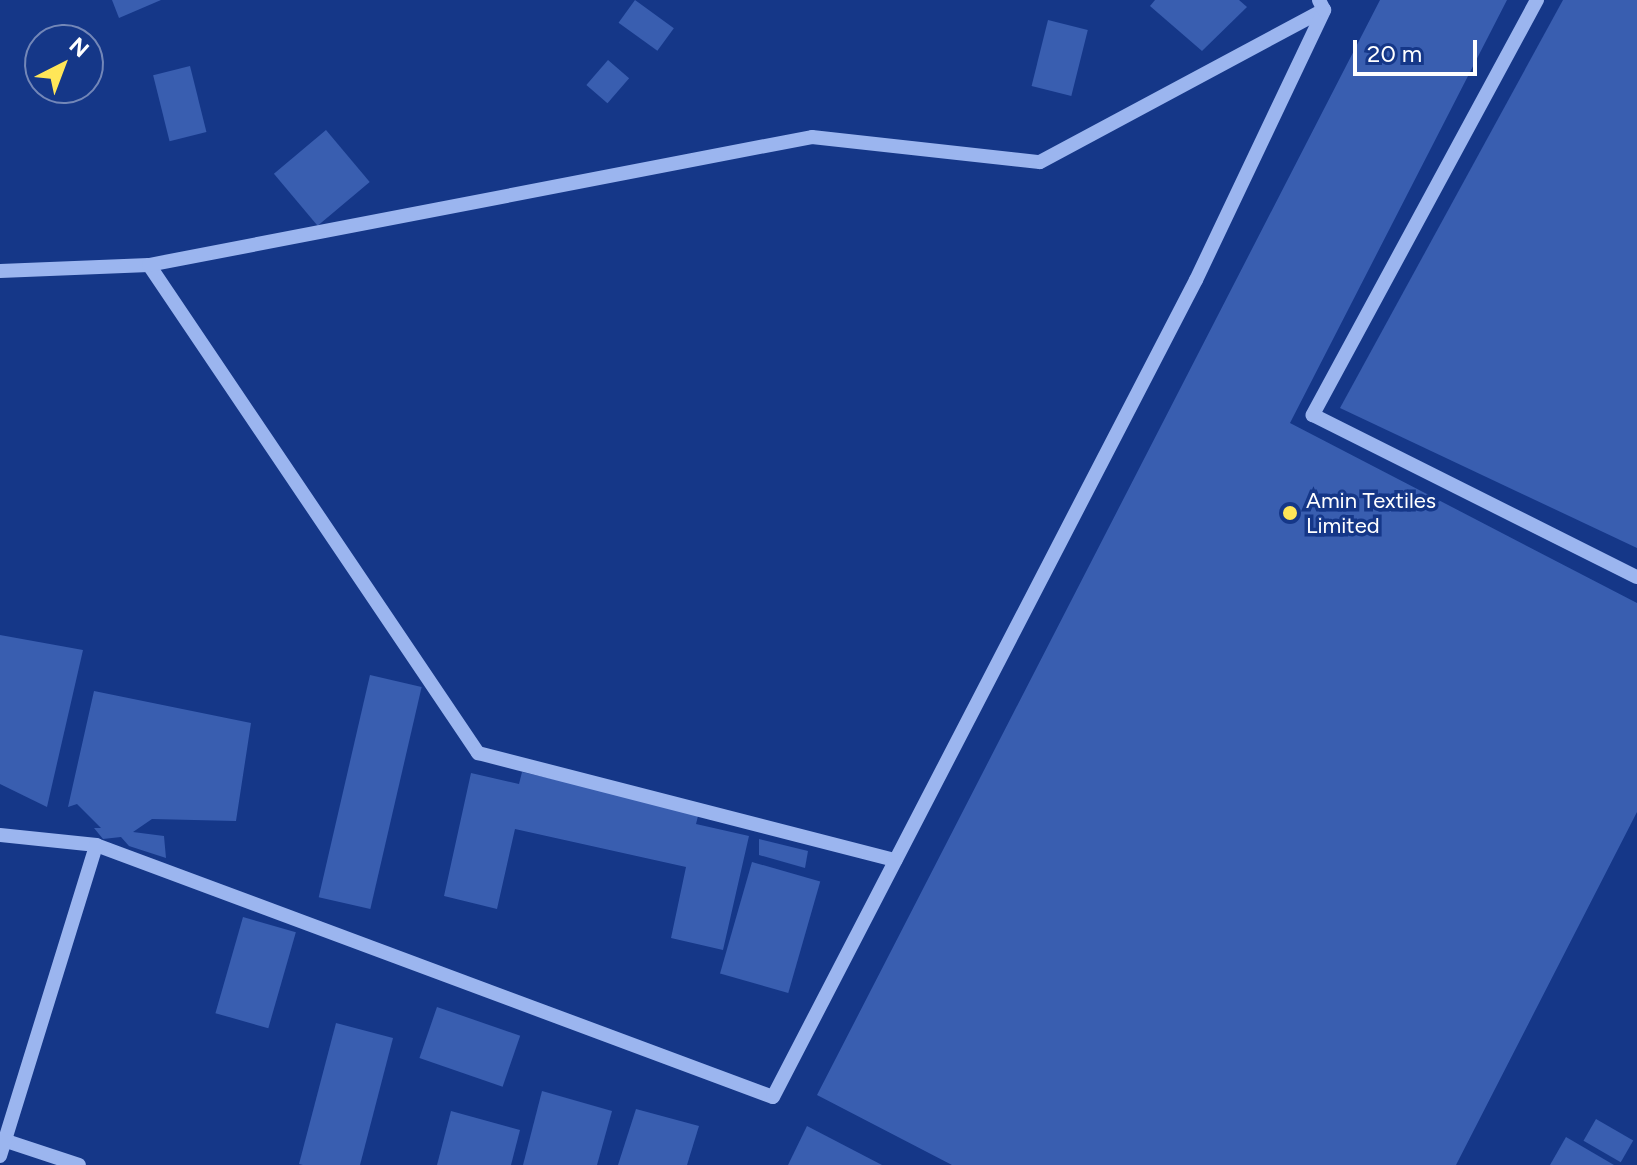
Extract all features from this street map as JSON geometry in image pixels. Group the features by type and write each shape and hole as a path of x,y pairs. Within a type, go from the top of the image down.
{"street":[{"path":"1537,0 1313,415 1637,577"},
{"path":"0,271 149,265 812,137 1040,162 1322,5"},
{"path":"0,835 96,845 773,1097 1196,280 1322,5"},
{"path":"149,265 478,753 896,860"},
{"path":"79,1165 2,1145 96,845"}],"building":[{"path":"112,0 161,0 119,18"},
{"path":"635,0 674,28 657,51 619,23"},
{"path":"1155,0 1239,0 1247,7 1202,51 1150,6"},
{"name":"Amin Textiles Limited","path":"1380,0 1507,0 1290,423 1637,603 1637,812 1456,1165 952,1165 817,1095"},
{"name":"Amin Textiles Limited","path":"1563,0 1637,0 1637,548 1340,408"},
{"path":"1048,20 1088,30 1071,96 1032,86"},
{"path":"608,60 629,78 607,103 586,85"},
{"path":"190,66 206,132 170,141 153,75"},
{"path":"326,130 370,182 318,226 274,174"},
{"path":"0,635 83,650 47,807 0,784"},
{"path":"370,675 422,687 370,909 319,897"},
{"path":"94,691 251,723 236,821 152,819 133,832 164,836 166,858 129,846 121,837 103,839 94,828 101,828 77,804 68,807"},
{"path":"522,772 699,812 696,824 749,836 723,950 671,938 686,867 515,829 497,909 444,896 471,773 519,784"},
{"path":"759,839 808,851 805,868 759,855"},
{"path":"752,862 820,882 788,993 720,974"},
{"path":"243,917 296,932 268,1028 215,1013"},
{"path":"437,1007 520,1036 503,1087 419,1058"},
{"path":"336,1023 393,1038 360,1165 303,1165 299,1164"},
{"path":"542,1091 612,1111 597,1165 523,1165"},
{"path":"636,1109 699,1126 687,1165 618,1165"},
{"path":"451,1111 520,1130 511,1165 437,1165"},
{"path":"1596,1119 1633,1140 1621,1162 1584,1141"},
{"path":"807,1126 882,1165 788,1165"},
{"path":"1566,1137 1614,1165 1550,1165"}],"place":[{"name":"Amin Textiles Limited","path":"1290,513"}]}
